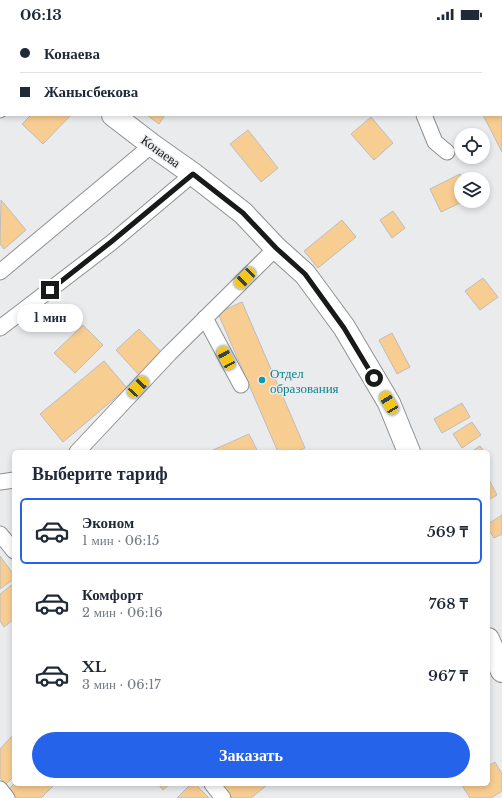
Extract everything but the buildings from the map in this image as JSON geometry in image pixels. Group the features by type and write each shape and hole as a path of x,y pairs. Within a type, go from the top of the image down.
{"main road":[{"name":"Конаева","path":"114,116 243,213 276,248 305,274 344,328 389,403 408,450"},
{"path":"490,644 502,672"}],"street":[{"path":"424,116 435,142 447,152"},
{"path":"2,268 152,145"},
{"path":"0,328 111,242 193,174"},
{"path":"79,450 169,354 276,248"},
{"path":"205,318 241,385"},
{"path":"0,482 12,480"},
{"path":"0,534 12,549"},
{"path":"214,786 224,798"},
{"path":"0,789 8,798"}],"place":[{"name":"Отдел образования","path":"262,380"}],"route":[{"path":"50,290 193,174 243,213 276,248 305,274 344,328 374,378"}]}
